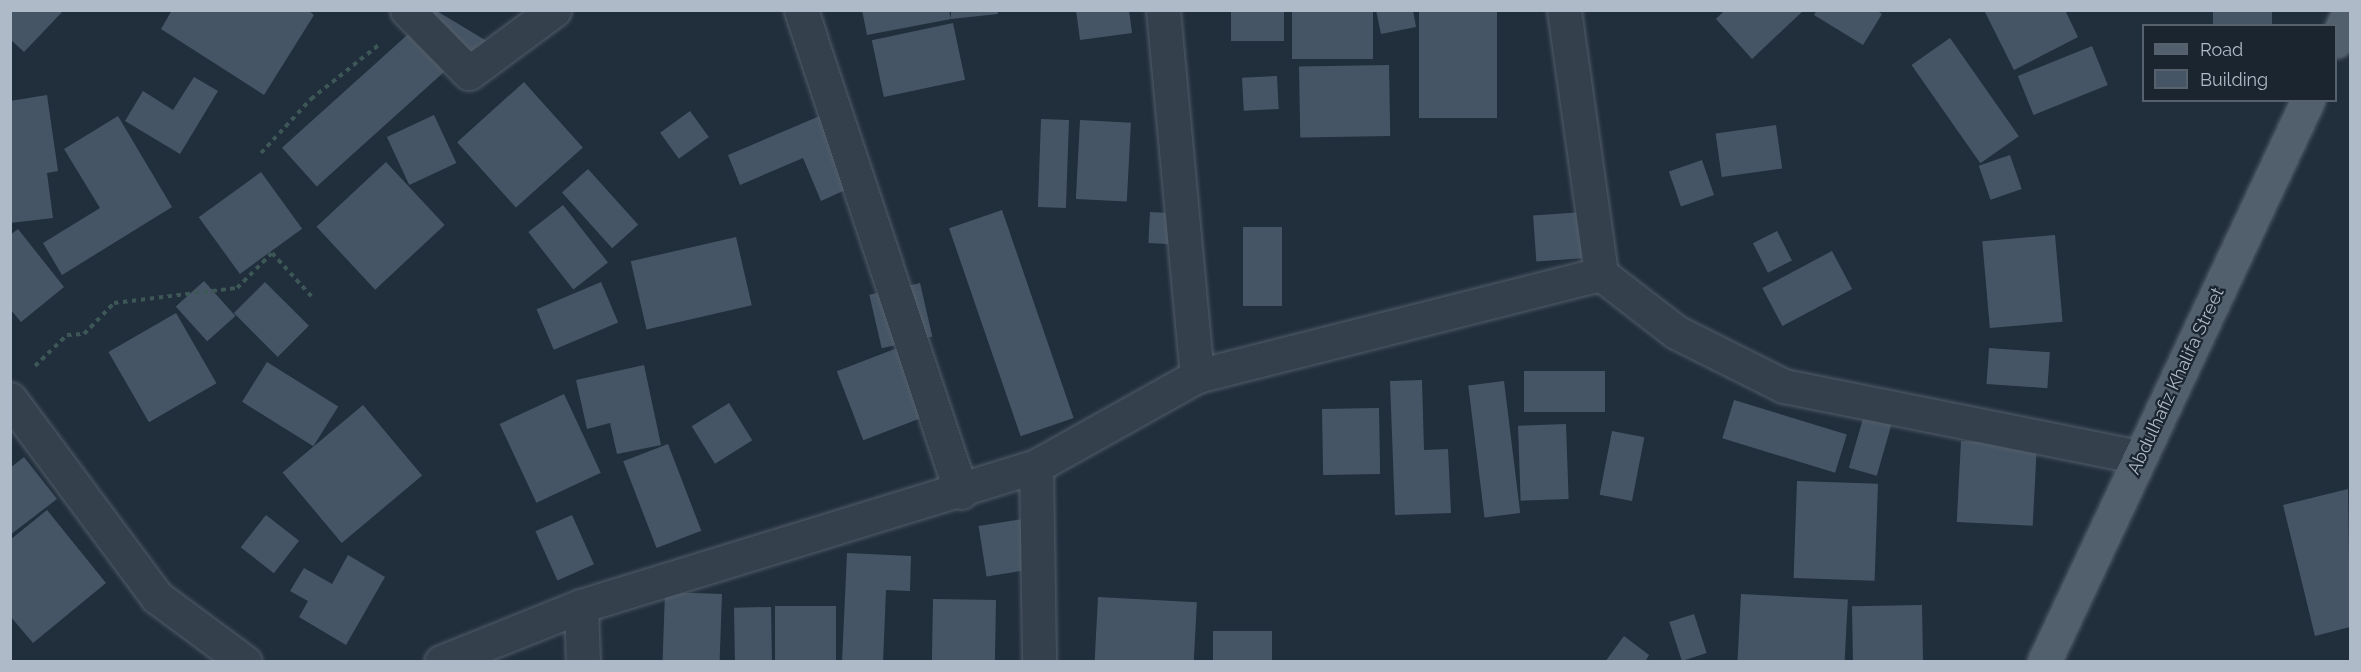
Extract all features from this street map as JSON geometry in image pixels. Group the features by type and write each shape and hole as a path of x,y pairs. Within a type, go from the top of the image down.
{"main road":[{"path":"2337,39 2350,10"},
{"name":"Abdulhafiz Khalifa Street","path":"2044,662 2306,102"}],"street":[{"path":"410,14 469,73 554,10"},
{"path":"801,10 960,492"},
{"path":"1163,10 1197,376"},
{"path":"1564,10 1601,274 1676,332 1784,386 2140,457"},
{"path":"441,662 581,606 960,492 1036,466 1197,376 1601,274"},
{"path":"19,387 157,597 245,662"},
{"path":"1036,466 1039,662"},
{"path":"581,606 583,662"}],"path":[{"path":"261,153 310,99 410,14"},
{"path":"19,387 67,335 84,334 114,303 237,288 272,253 315,299"}],"building":[{"path":"10,10 64,10 24,52 10,39"},
{"path":"172,10 308,10 314,15 264,95 161,29"},
{"path":"435,10 496,47 485,65 424,28"},
{"path":"862,10 949,10 951,19 867,35"},
{"path":"951,10 997,10 998,14 951,19"},
{"path":"1076,10 1129,10 1132,33 1080,40"},
{"path":"1231,10 1284,10 1284,41 1231,41"},
{"path":"1292,10 1373,10 1373,59 1292,59"},
{"path":"1376,10 1413,10 1416,27 1381,34"},
{"path":"1419,10 1497,10 1497,118 1419,118"},
{"path":"1725,10 1804,10 1752,59 1716,19"},
{"path":"1817,10 1876,10 1882,14 1863,45 1814,15"},
{"path":"1984,10 2065,10 2078,37 2014,70"},
{"path":"2213,10 2272,10 2272,24 2213,24"},
{"path":"953,23 965,80 884,97 872,40"},
{"path":"415,28 450,67 317,186 282,148"},
{"path":"1950,38 2019,136 1980,163 1911,65"},
{"path":"2092,46 2108,85 2034,115 2018,76"},
{"path":"1389,65 1390,136 1300,138 1299,67"},
{"path":"1277,76 1279,109 1244,111 1242,78"},
{"path":"194,77 218,91 180,154 125,121 143,91 173,110"},
{"path":"524,82 583,147 516,208 457,142"},
{"path":"47,95 58,171 47,173 53,218 10,223 10,101"},
{"path":"690,111 709,137 679,159 660,133"},
{"path":"434,115 456,163 409,185 387,137"},
{"path":"822,115 852,187 821,201 803,158 740,185 728,155"},
{"path":"118,116 172,207 62,275 43,243 100,208 64,149"},
{"path":"1041,119 1069,120 1066,208 1038,207"},
{"path":"1080,120 1131,123 1127,202 1076,199"},
{"path":"1776,125 1782,169 1722,177 1716,133"},
{"path":"2010,155 2022,189 1991,200 1979,166"},
{"path":"1702,160 1714,195 1681,206 1669,171"},
{"path":"386,162 445,225 375,290 317,227"},
{"path":"588,169 638,225 612,248 562,192"},
{"path":"261,172 302,229 240,274 199,217"},
{"path":"563,205 608,263 573,290 528,232"},
{"path":"1002,210 1074,418 1021,436 949,228"},
{"path":"1150,212 1187,214 1185,245 1148,243"},
{"path":"1583,212 1586,258 1536,261 1533,215"},
{"path":"1243,227 1282,227 1282,306 1243,306"},
{"path":"18,229 64,287 21,322 10,309 10,235"},
{"path":"1777,231 1792,260 1768,273 1753,243"},
{"path":"2055,235 2063,322 1990,328 1982,241"},
{"path":"736,237 752,305 647,330 631,261"},
{"path":"1832,251 1852,289 1782,326 1762,288"},
{"path":"204,281 235,316 207,341 176,306"},
{"path":"265,282 309,326 278,357 234,313"},
{"path":"601,282 618,323 554,350 537,309"},
{"path":"920,283 932,337 882,348 869,295"},
{"path":"176,313 217,383 149,422 108,352"},
{"path":"918,340 945,409 863,440 837,371"},
{"path":"1989,348 2050,352 2047,388 1986,384"},
{"path":"267,362 338,407 313,446 242,402"},
{"path":"644,365 661,445 617,454 610,423 587,429 576,380"},
{"path":"1524,371 1605,371 1605,412 1524,412"},
{"path":"1422,380 1424,450 1448,449 1451,513 1395,515 1390,381"},
{"path":"1504,381 1520,513 1484,517 1468,385"},
{"path":"564,394 601,473 536,503 500,424"},
{"path":"1734,400 1847,434 1835,473 1722,438"},
{"path":"729,403 752,440 715,464 692,426"},
{"path":"363,405 422,475 342,543 283,472"},
{"path":"1379,408 1380,474 1323,475 1322,409"},
{"path":"1864,415 1892,423 1877,476 1849,468"},
{"path":"1566,424 1569,499 1521,501 1518,426"},
{"path":"1612,431 1644,437 1632,501 1600,495"},
{"path":"1961,441 2037,445 2033,526 1957,522"},
{"path":"668,444 701,531 657,548 623,461"},
{"path":"24,457 57,499 10,535 10,468"},
{"path":"1797,481 1878,484 1875,581 1794,578"},
{"path":"2348,489 2350,627 2315,636 2283,505"},
{"path":"47,510 106,583 33,643 10,616 10,540"},
{"path":"266,515 299,541 274,573 241,547"},
{"path":"572,515 594,564 557,581 535,531"},
{"path":"1023,519 1031,569 987,576 979,526"},
{"path":"847,553 911,556 910,591 886,590 883,662 842,662"},
{"path":"348,555 385,577 346,645 299,617 308,601 290,591 304,568 332,584"},
{"path":"665,592 722,594 720,662 663,662"},
{"path":"1741,594 1848,600 1845,662 1737,662"},
{"path":"1098,597 1197,602 1194,662 1095,662"},
{"path":"933,599 996,600 995,662 932,661"},
{"path":"1922,605 1923,662 1853,662 1852,606"},
{"path":"775,606 836,606 836,662 775,662"},
{"path":"771,607 772,662 735,662 734,608"},
{"path":"1694,614 1707,653 1682,661 1669,622"},
{"path":"1213,631 1272,631 1272,662 1213,662"},
{"path":"1624,636 1649,655 1645,662 1605,662"}]}
